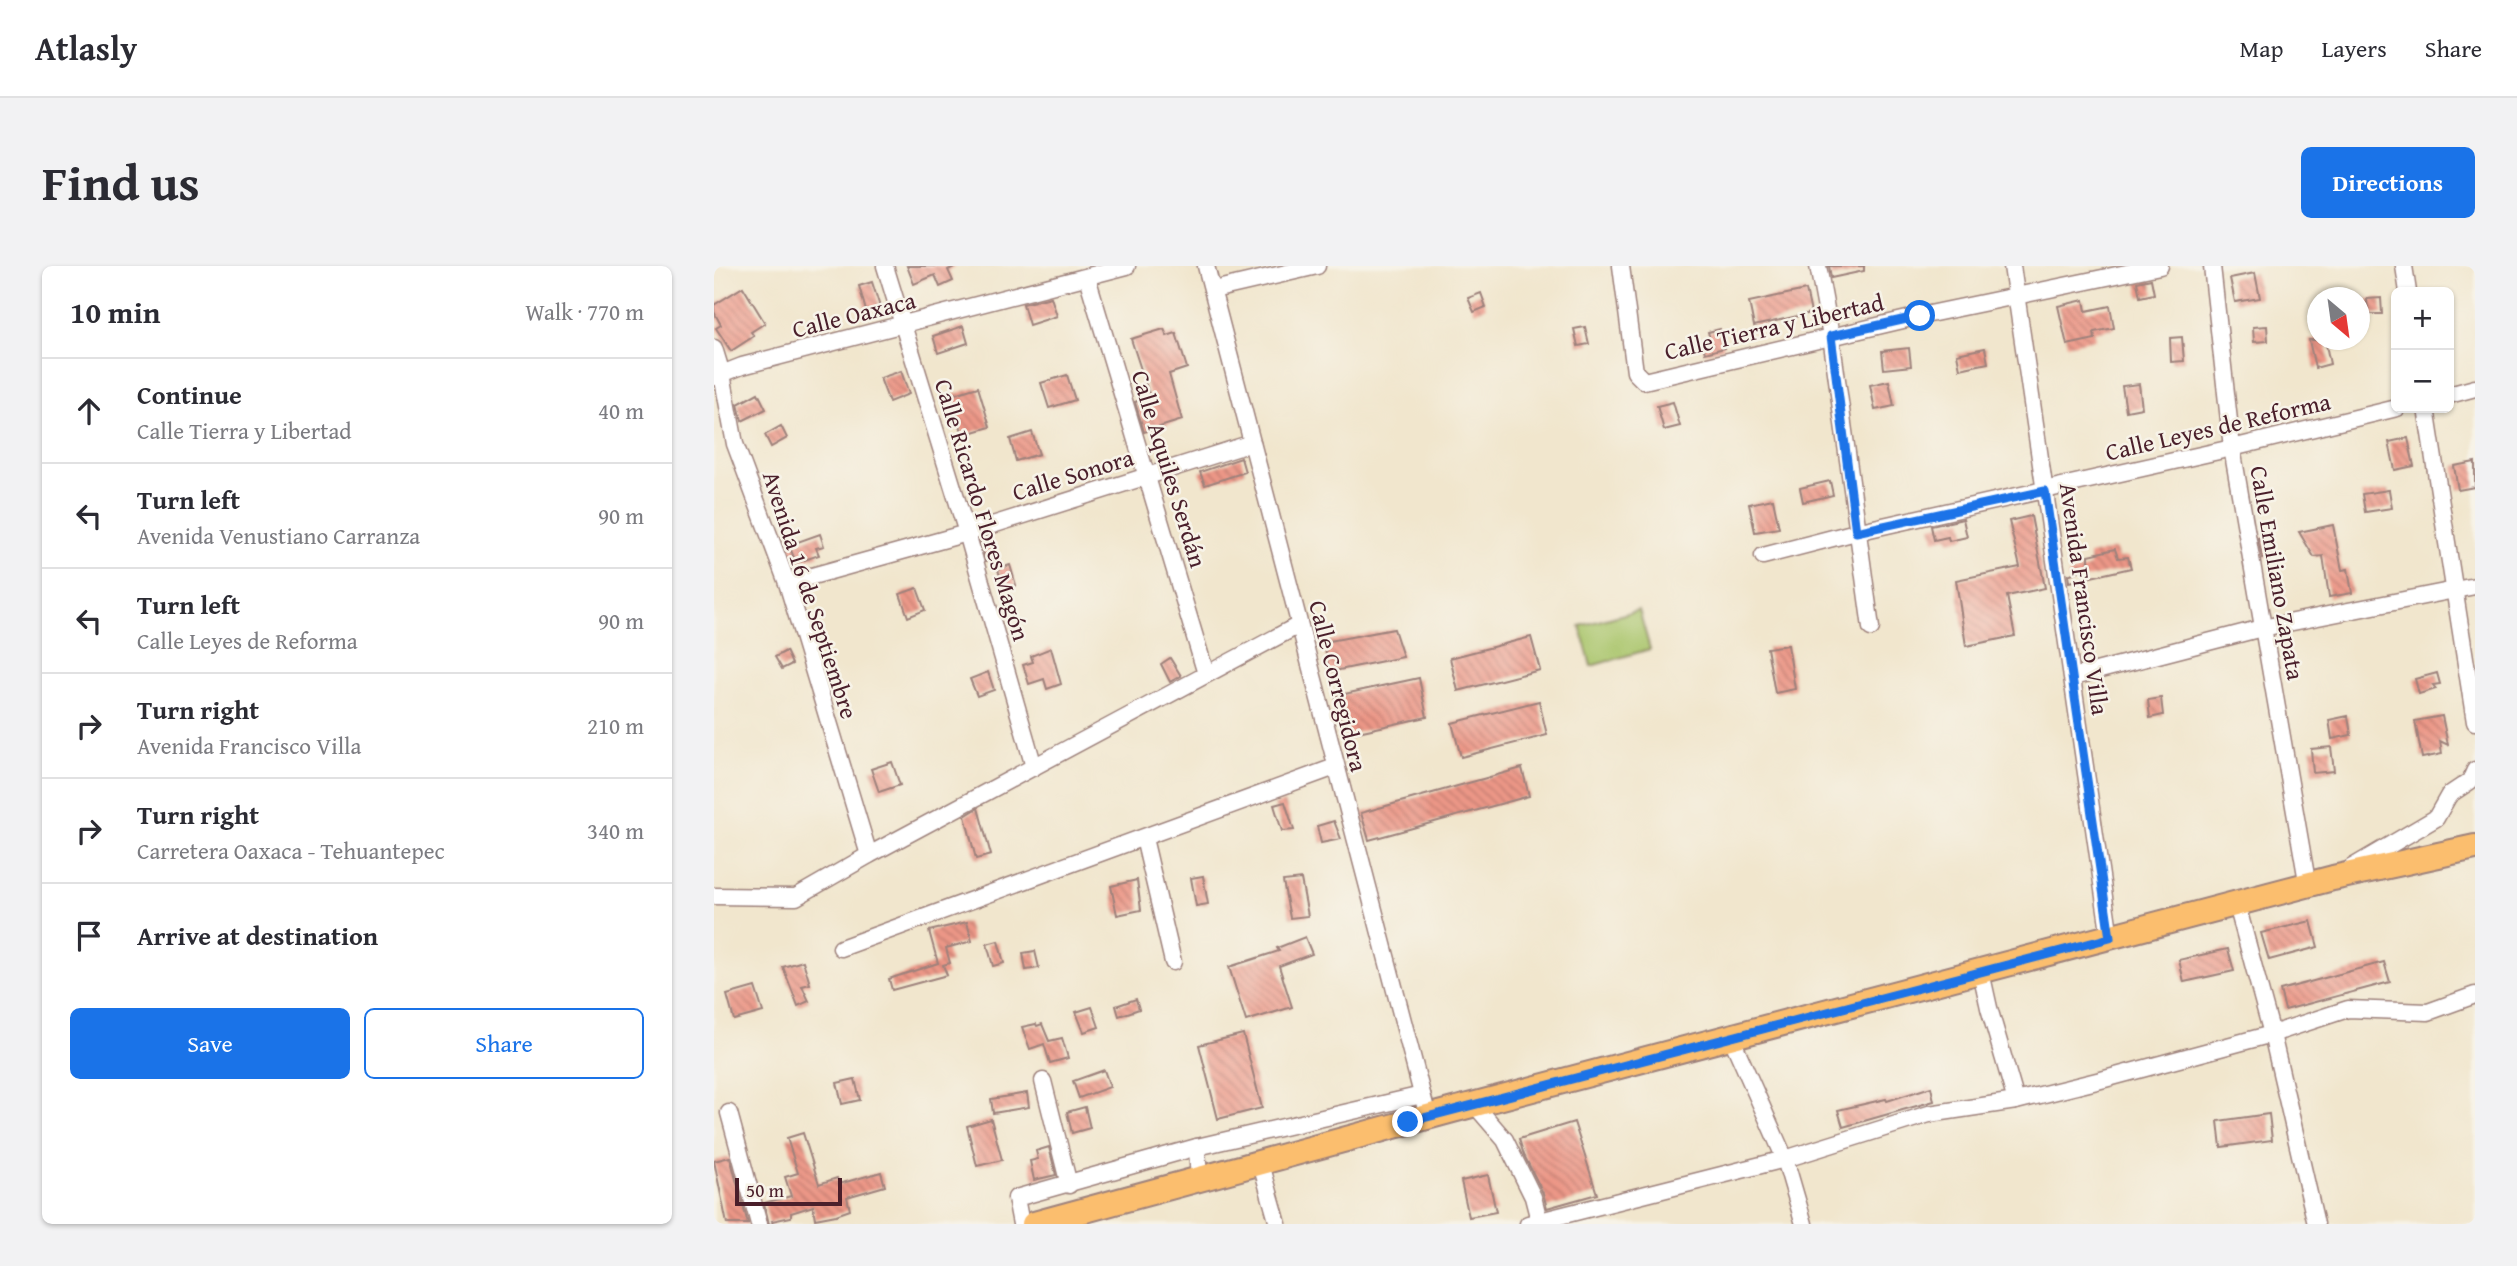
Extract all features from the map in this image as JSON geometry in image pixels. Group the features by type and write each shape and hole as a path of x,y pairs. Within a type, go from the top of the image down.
{"main road":[{"path":"1034,1224 1261,1164 1425,1106 1474,1104 2308,887 2333,878 2475,847"}],"street":[{"name":"Calle Ricardo Flores Magón","path":"885,266 967,533 1034,767"},
{"name":"Calle Oaxaca","path":"718,376 742,366 1127,266"},
{"name":"Calle Corregidora","path":"1206,266 1425,1106"},
{"path":"1213,290 1317,266"},
{"name":"Calle Tierra y Libertad","path":"1621,266 1635,372 1644,381 1831,336 2160,266"},
{"path":"1818,266 1831,336 1871,628"},
{"name":"Avenida Francisco Villa","path":"2012,266 2110,938"},
{"name":"Calle Emiliano Zapata","path":"2212,266 2232,448 2308,887"},
{"path":"2404,266 2407,287"},
{"name":"Calle Aquiles Serdán","path":"1087,277 1149,475 1206,674"},
{"name":"Avenida 16 de Septiembre","path":"714,348 735,444 787,583 869,856"},
{"path":"2454,394 2475,388"},
{"name":"Calle Leyes de Reforma","path":"1763,556 1856,532 2045,491 2391,409"},
{"path":"2427,413 2475,722"},
{"name":"Calle Sonora","path":"787,583 967,533 1252,443"},
{"path":"2073,677 2262,628 2475,586"},
{"path":"714,895 796,897 1299,625"},
{"path":"841,948 1335,767"},
{"path":"2333,878 2436,818 2449,795 2473,776"},
{"path":"1144,838 1173,962"},
{"path":"2237,905 2272,1034 2316,1224"},
{"path":"1981,972 2016,1101"},
{"path":"1474,1104 1505,1140 1533,1197 1536,1223 1785,1159 1929,1114 2016,1101 2272,1034 2348,1009 2428,1012 2475,995"},
{"path":"1731,1037 1785,1159 1804,1224"},
{"path":"1043,1081 1069,1185"},
{"path":"1021,1224 1016,1198 1197,1147 1425,1106"},
{"path":"730,1113 759,1224"},
{"path":"1197,1147 1199,1180"},
{"path":"1261,1164 1278,1224"},
{"path":"1112,1172 1114,1203"}],"green space":[{"path":"1639,610 1650,649 1591,666 1580,626"}],"building":[{"path":"907,266 956,266 948,270 953,281 940,287 935,275 914,284"},
{"path":"1829,266 1864,266 1864,271 1831,278"},
{"path":"2255,273 2260,298 2235,302 2230,278"},
{"path":"2151,279 2154,294 2140,297 2137,282"},
{"path":"872,282 880,307 866,311 859,286"},
{"path":"743,287 765,323 751,332 754,336 731,351 716,328 721,325 714,312 714,305"},
{"path":"1806,290 1811,313 1754,326 1749,302"},
{"path":"1481,293 1486,307 1474,312 1468,298"},
{"path":"1051,297 1057,316 1029,325 1023,304"},
{"path":"2381,298 2382,314 2370,314 2370,299"},
{"path":"2084,300 2086,311 2110,306 2114,328 2094,332 2095,339 2067,345 2058,306"},
{"path":"963,326 968,343 938,353 933,336"},
{"path":"2267,326 2268,341 2254,342 2253,327"},
{"path":"1585,327 1589,344 1578,346 1574,329"},
{"path":"1164,329 1167,336 1176,333 1187,368 1169,374 1182,420 1144,432 1135,402 1150,397 1131,339"},
{"path":"1720,329 1724,348 1705,353 1702,341 1710,339 1708,332"},
{"path":"2182,337 2184,361 2171,362 2170,338"},
{"path":"1909,348 1911,366 1884,369 1882,351"},
{"path":"1985,348 1988,363 1960,369 1957,354"},
{"path":"2311,350 2327,350 2330,364 2315,368"},
{"path":"901,371 909,394 889,402 880,378"},
{"path":"1067,375 1075,400 1049,408 1041,383"},
{"path":"1889,381 1894,406 1875,410 1870,385"},
{"path":"2139,384 2142,408 2126,411 2122,386"},
{"path":"978,387 990,427 963,435 951,395"},
{"path":"758,393 766,409 742,421 738,404"},
{"path":"1673,402 1680,426 1664,430 1657,406"},
{"path":"781,426 787,438 771,447 765,435"},
{"path":"1032,432 1039,454 1016,461 1010,439"},
{"path":"2408,438 2414,466 2395,470 2389,442"},
{"path":"1241,458 1245,472 1205,485 1200,472"},
{"path":"2475,462 2475,487 2458,490 2454,466"},
{"path":"1830,481 1833,495 1803,502 1800,488"},
{"path":"2389,490 2392,508 2365,512 2362,494"},
{"path":"1773,499 1779,528 1755,532 1749,504"},
{"path":"2031,516 2045,588 2007,596 2015,636 1966,646 1956,580 2020,567 2009,521"},
{"path":"1963,519 1967,537 1949,541 1948,537 1934,540 1931,526"},
{"path":"2333,525 2342,570 2348,569 2352,593 2329,597 2323,556 2314,557 2299,532"},
{"path":"820,534 824,546 816,548 819,555 796,563 789,545"},
{"path":"2268,536 2272,556 2262,558 2258,538"},
{"path":"989,537 995,558 986,561 980,540"},
{"path":"2115,549 2118,558 2128,557 2131,568 2069,582 2068,575 2089,567 2089,555"},
{"path":"1010,565 1016,585 1003,589 998,569"},
{"path":"917,588 925,610 908,617 900,594"},
{"path":"1394,629 1403,657 1329,672 1324,642"},
{"path":"1531,637 1540,670 1458,691 1450,658"},
{"path":"1788,645 1795,689 1775,693 1767,648"},
{"path":"1051,648 1061,684 1047,689 1044,679 1029,684 1023,665 1033,662 1031,656"},
{"path":"786,651 792,664 782,669 775,657"},
{"path":"1170,658 1181,676 1170,682 1161,664"},
{"path":"988,672 994,690 977,696 970,679"},
{"path":"2437,673 2440,684 2433,685 2436,689 2419,694 2415,679"},
{"path":"1419,678 1427,717 1344,735 1335,696"},
{"path":"2161,698 2163,715 2150,718 2148,700"},
{"path":"1539,701 1547,735 1461,757 1452,723"},
{"path":"2348,716 2351,735 2332,739 2329,720"},
{"path":"2442,716 2448,745 2440,741 2442,754 2422,758 2415,721"},
{"path":"2331,747 2334,771 2313,773 2311,749"},
{"path":"892,762 900,785 879,792 871,769"},
{"path":"1522,768 1529,796 1369,840 1361,813"},
{"path":"1285,802 1294,830 1282,831 1274,805"},
{"path":"978,808 991,855 976,859 965,816"},
{"path":"1334,821 1341,839 1321,843 1317,826"},
{"path":"1203,876 1208,904 1196,906 1191,878"},
{"path":"1301,879 1308,916 1290,918 1283,881"},
{"path":"1137,880 1141,910 1117,915 1111,886"},
{"path":"2311,921 2318,947 2269,960 2261,933"},
{"path":"967,922 972,941 946,948 950,963 943,965 947,975 892,990 889,979 938,963 929,931"},
{"path":"1305,937 1312,954 1279,966 1292,1007 1246,1021 1229,967 1279,951 1277,948"},
{"path":"998,941 1004,963 993,966 987,944"},
{"path":"2228,949 2234,971 2184,982 2179,960"},
{"path":"1035,951 1039,968 1026,970 1023,953"},
{"path":"803,961 810,984 802,986 809,1001 798,1006 783,967"},
{"path":"2384,962 2390,982 2285,1010 2280,990"},
{"path":"755,987 763,1012 734,1020 727,995"},
{"path":"1136,999 1139,1009 1119,1016 1116,1006"},
{"path":"1092,1007 1099,1027 1084,1032 1076,1012"},
{"path":"1042,1024 1049,1041 1062,1038 1068,1058 1050,1063 1044,1044 1030,1049 1022,1027"},
{"path":"1243,1034 1262,1108 1218,1119 1199,1045"},
{"path":"1104,1070 1110,1087 1079,1098 1073,1081"},
{"path":"855,1079 860,1100 842,1104 837,1083"},
{"path":"1931,1087 1934,1101 1843,1127 1838,1110 1886,1099 1887,1101"},
{"path":"1027,1093 1029,1107 993,1113 991,1099"},
{"path":"1085,1107 1090,1128 1072,1133 1067,1112"},
{"path":"2269,1114 2272,1140 2221,1147 2218,1121"},
{"path":"991,1119 1002,1160 977,1166 967,1126"},
{"path":"1574,1122 1597,1194 1547,1208 1519,1139"},
{"path":"803,1133 819,1184 837,1178 839,1184 881,1172 885,1186 847,1197 850,1210 836,1215 815,1219 813,1206 769,1224 764,1203 791,1196 785,1177 798,1173 787,1138"},
{"path":"1049,1147 1056,1175 1034,1180 1030,1161 1038,1159 1036,1151"},
{"path":"730,1157 748,1224 727,1224 714,1161"},
{"path":"1488,1175 1496,1212 1469,1217 1461,1181"}],"route":[{"path":"1408,1122 2110,938 2045,491 1856,532 1831,336 1920,316"}]}
